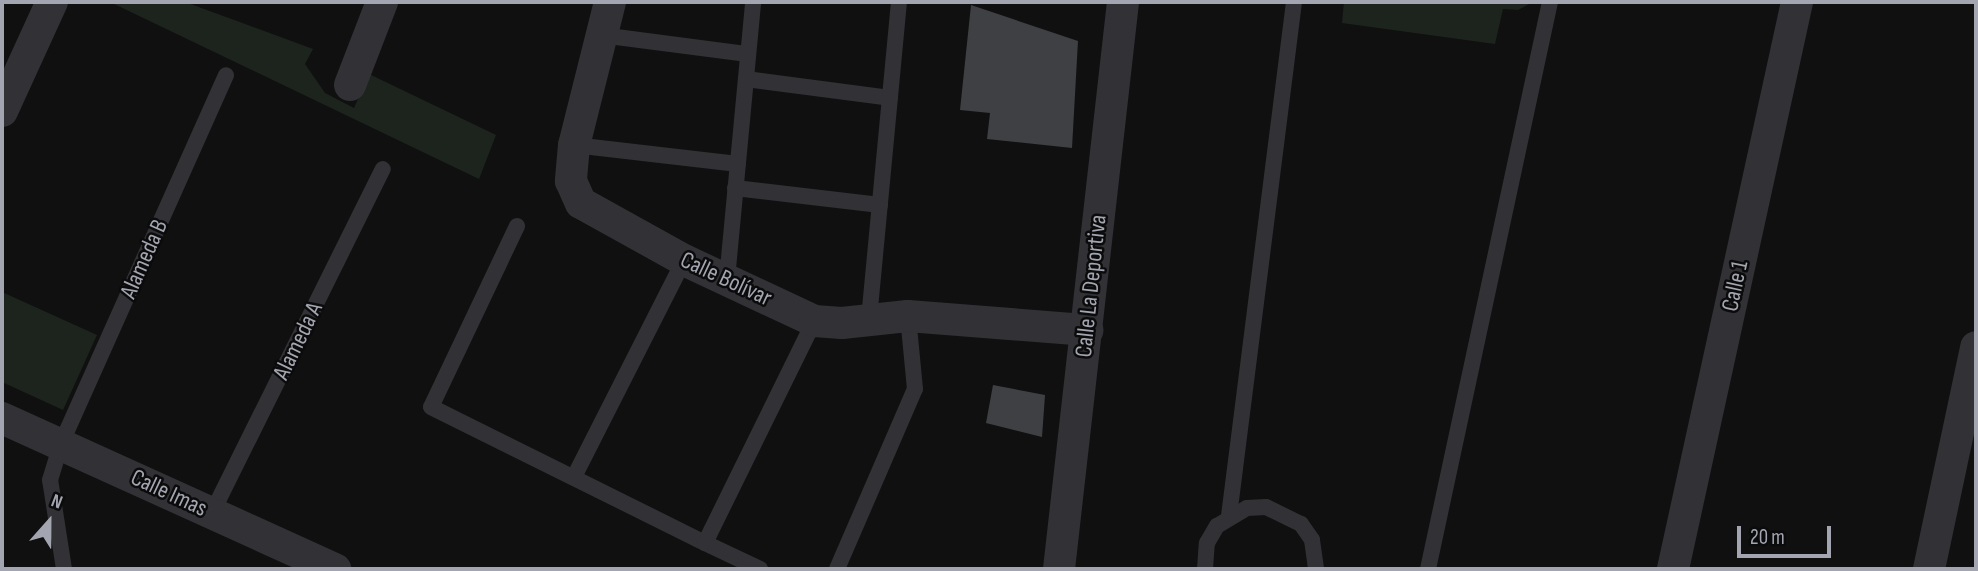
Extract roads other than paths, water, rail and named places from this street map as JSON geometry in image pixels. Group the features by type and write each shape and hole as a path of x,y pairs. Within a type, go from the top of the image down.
{"street":[{"path":"2,111 52,2"},
{"path":"350,85 382,2"},
{"name":"Calle Bolívar","path":"610,2 574,145 571,181 581,203 684,260 814,320 908,316 1087,330"},
{"name":"Calle La Deportiva","path":"1059,569 1123,2"},
{"name":"Calle 1","path":"1673,569 1797,2"},
{"path":"1929,569 1976,347"},
{"name":"Calle Imas","path":"2,418 335,569"}],"lane":[{"path":"727,279 753,2"},
{"path":"869,319 899,2"},
{"path":"1205,569 1207,543 1229,516 1294,2"},
{"path":"1428,569 1549,2"},
{"path":"601,35 748,54"},
{"name":"Alameda B","path":"64,569 50,480 61,444 226,75"},
{"path":"746,79 890,98"},
{"path":"574,145 738,164"},
{"name":"Alameda A","path":"212,513 383,169"},
{"path":"735,188 880,205"},
{"path":"517,226 431,407 760,569"},
{"path":"574,477 684,260"},
{"path":"837,569 915,389 908,316"},
{"path":"705,543 814,320"},
{"path":"1229,516 1256,508 1285,513 1312,540 1316,569"}]}
